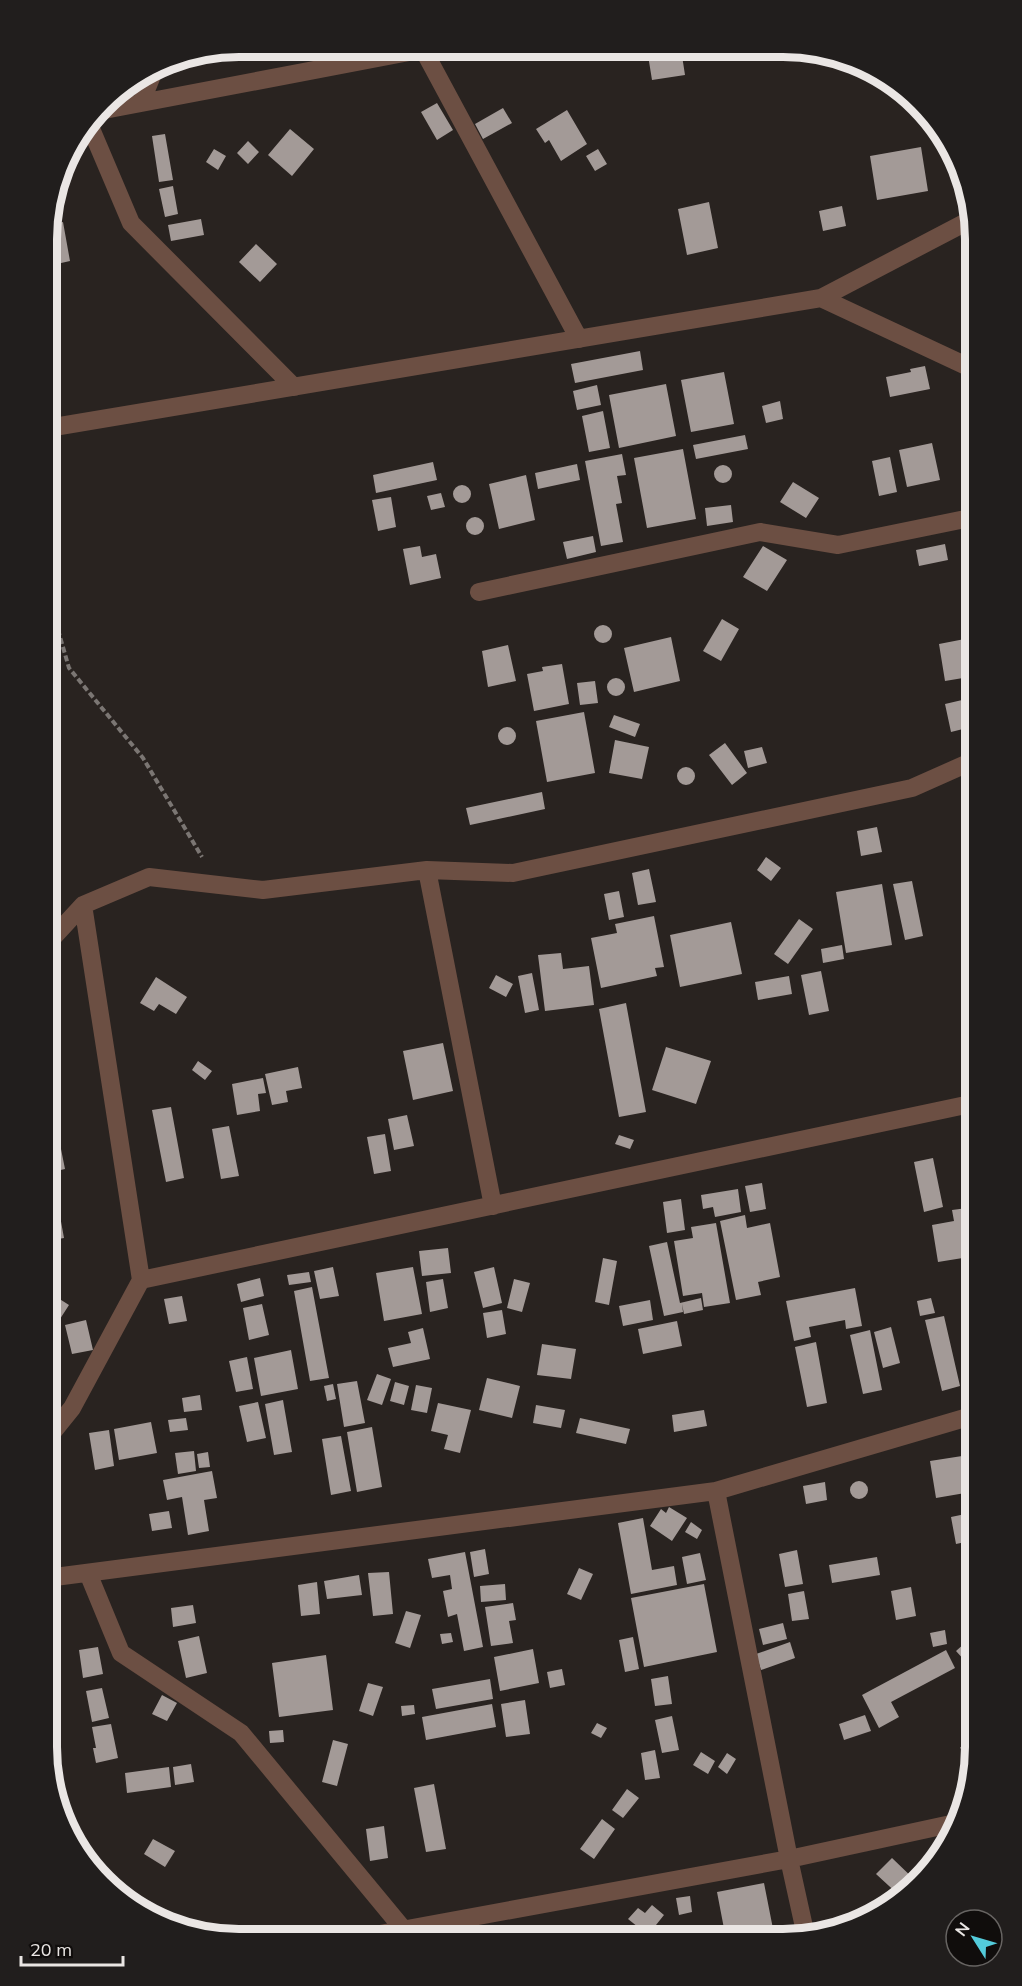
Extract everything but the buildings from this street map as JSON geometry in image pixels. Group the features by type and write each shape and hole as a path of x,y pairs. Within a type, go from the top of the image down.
{"street":[{"path":"112,109 379,57"},
{"path":"431,57 579,339"},
{"path":"141,103 149,81"},
{"path":"92,132 131,223 294,387"},
{"path":"57,426 821,298 964,223"},
{"path":"821,298 965,364"},
{"path":"479,592 759,532 838,545 965,519"},
{"path":"57,933 83,905 149,877 263,890 428,870 513,873 912,788 965,764"},
{"path":"428,870 493,1206"},
{"path":"57,1427 72,1408 141,1280 83,905"},
{"path":"141,1280 965,1105"},
{"path":"57,1577 716,1491 965,1418"},
{"path":"716,1491 804,1928"},
{"path":"88,1573 121,1653 241,1733 403,1929"},
{"path":"409,1929 789,1859 947,1825"}],"path":[{"path":"57,626 69,668 143,758 202,859"}]}
